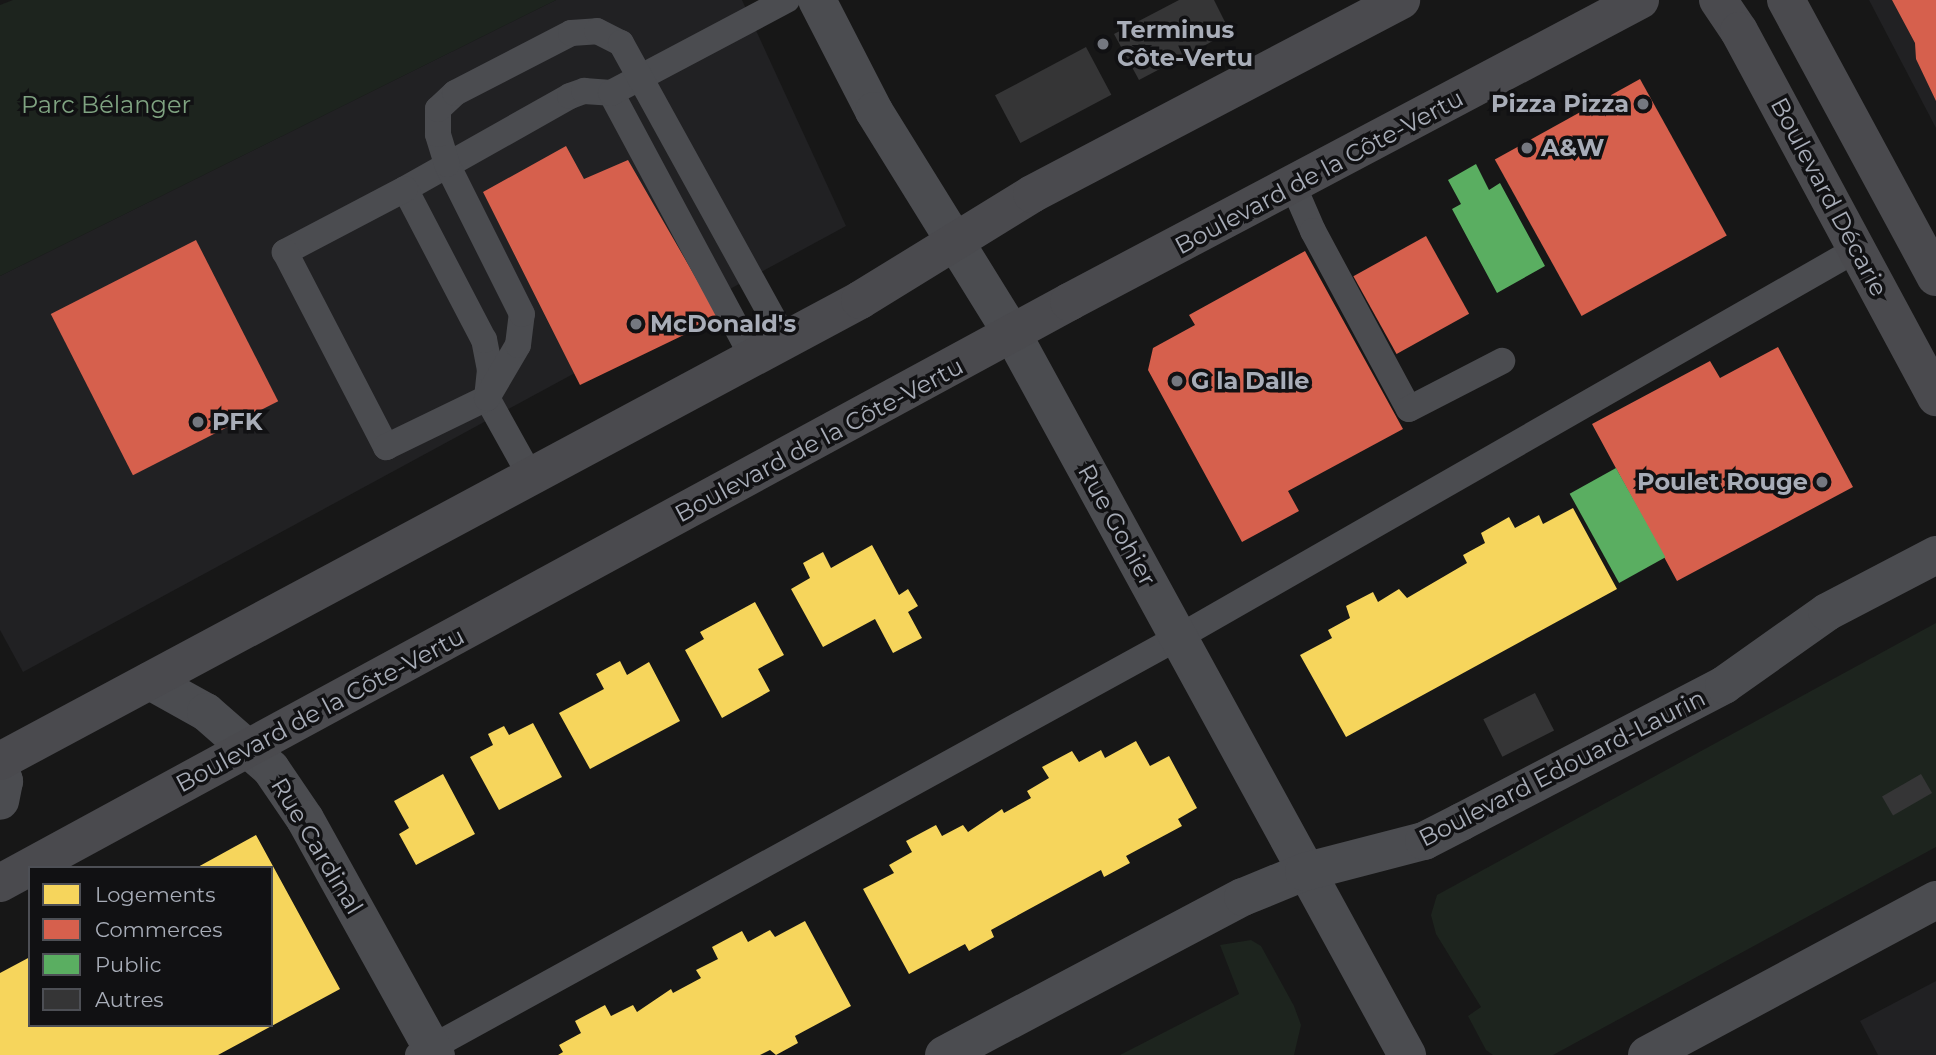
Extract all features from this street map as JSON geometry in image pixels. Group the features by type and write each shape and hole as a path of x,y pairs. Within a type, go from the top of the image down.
{"main road":[{"path":"0,761 769,349 954,243 1032,194 1401,0"},
{"name":"Boulevard de la Côte-Vertu","path":"32,866 1013,335 1640,0"},
{"name":"Boulevard Décarie","path":"1718,0 1936,397"},
{"path":"1786,0 1925,232 1936,277"},
{"name":"Boulevard de la Côte-Vertu","path":"0,883 28,868"}],"street":[{"name":"Rue Gohier","path":"817,0 874,111 1013,335 1304,872 1407,1055"},
{"name":"Boulevard Edouard-Laurin","path":"944,1055 1216,910 1304,872 1424,841 1724,685 1827,612 1936,555"},
{"name":"Rue Cardinal","path":"150,681 206,712 251,749 305,819 429,1053"},
{"path":"0,767 4,780 0,801"},
{"path":"1647,1055 1936,900"}],"lane":[{"path":"769,349 642,77 630,54 610,35 597,31 571,33 444,101 438,109 438,134 447,164 522,314 514,353 488,398 386,447 285,252 405,189 447,164 570,96 584,91 611,93 642,77 787,0"},
{"path":"611,93 769,349"},
{"path":"1293,185 1312,231 1409,410 1502,361"},
{"path":"405,189 484,340 491,370 488,398 531,478"},
{"path":"429,1053 1179,637 1857,249"}],"shaded area":[{"path":"556,0 742,0 846,226 23,672 0,630 0,276"},
{"path":"1869,0 1936,0 1936,128"},
{"path":"1936,981 1936,1055 1878,1055 1860,1021"}],"green space":[{"name":"Parc Bélanger","path":"13,0 556,0 0,276 0,5"},
{"path":"1936,623 1936,847 1553,1055 1493,1055 1486,1050 1468,1016 1481,1007 1436,934 1431,915 1437,895"},
{"path":"1251,940 1261,946 1294,1006 1301,1025 1294,1055 1120,1055 1239,994 1220,945"}],"building: Logements":[{"path":"1573,508 1617,589 1346,737 1300,655 1332,638 1328,630 1350,618 1346,606 1373,592 1378,602 1399,589 1407,598 1467,563 1463,555 1485,543 1481,533 1509,517 1515,528 1539,515 1543,524"},
{"path":"872,545 899,595 908,589 918,606 908,612 922,638 893,653 875,619 823,647 791,589 810,578 803,563 823,552 831,568"},
{"path":"755,602 784,655 758,669 770,691 722,718 685,650 704,639 700,632"},
{"path":"620,661 627,675 649,662 680,721 590,769 559,713 604,689 596,674"},
{"path":"533,723 562,777 499,810 470,757 493,745 488,734 504,726 509,735"},
{"path":"1136,741 1150,766 1169,756 1197,808 1178,819 1182,826 1126,856 1130,863 1104,877 1101,870 991,930 994,937 969,951 965,944 909,974 863,889 894,873 889,865 912,852 906,841 936,825 942,836 963,825 968,832 1002,809 1004,813 1031,798 1027,791 1049,778 1042,767 1072,751 1079,762 1101,750 1105,758"},
{"path":"443,774 475,834 416,865 399,834 409,828 394,801"},
{"path":"256,835 273,866 200,866"},
{"path":"273,866 340,989 273,1025"},
{"path":"805,921 851,1006 795,1036 798,1043 776,1055 770,1050 760,1055 558,1055 563,1052 559,1045 581,1033 575,1021 605,1005 611,1016 633,1005 637,1012 671,989 673,993 701,978 696,970 718,959 712,947 742,931 748,942 770,930 775,937"},
{"path":"28,958 28,1027 270,1027 218,1055 0,1055 0,973"}],"building: Commerces":[{"path":"1892,0 1936,0 1936,101 1916,59 1915,43"},
{"path":"1640,79 1727,236 1582,316 1495,159"},
{"path":"566,146 584,179 628,160 719,318 580,385 483,192"},
{"path":"1426,236 1469,314 1397,354 1353,276"},
{"path":"196,240 278,401 133,475 51,314"},
{"path":"1305,251 1403,429 1288,491 1299,511 1242,542 1148,370 1153,348 1195,325 1189,315"},
{"path":"1778,347 1853,487 1677,581 1592,424 1710,361 1720,378"}],"building: Public":[{"path":"1476,164 1489,190 1500,183 1545,266 1497,293 1452,209 1461,204 1448,180"},
{"path":"1616,468 1665,557 1619,583 1570,494"}],"building: Autres":[{"path":"1179,0 1214,0 1230,32 1139,80 1114,34"},
{"path":"1086,47 1111,95 1020,143 995,95"},
{"path":"1535,693 1554,730 1502,757 1483,719"},
{"path":"1921,774 1932,793 1893,816 1882,796"}],"place":[{"name":"Terminus Côte-Vertu","path":"1103,44"},
{"name":"Pizza Pizza","path":"1643,104"},
{"name":"A&W","path":"1527,148"},
{"name":"McDonald's","path":"636,324"},
{"name":"G la Dalle","path":"1177,381"},
{"name":"PFK","path":"198,422"},
{"name":"Poulet Rouge","path":"1822,482"}]}
